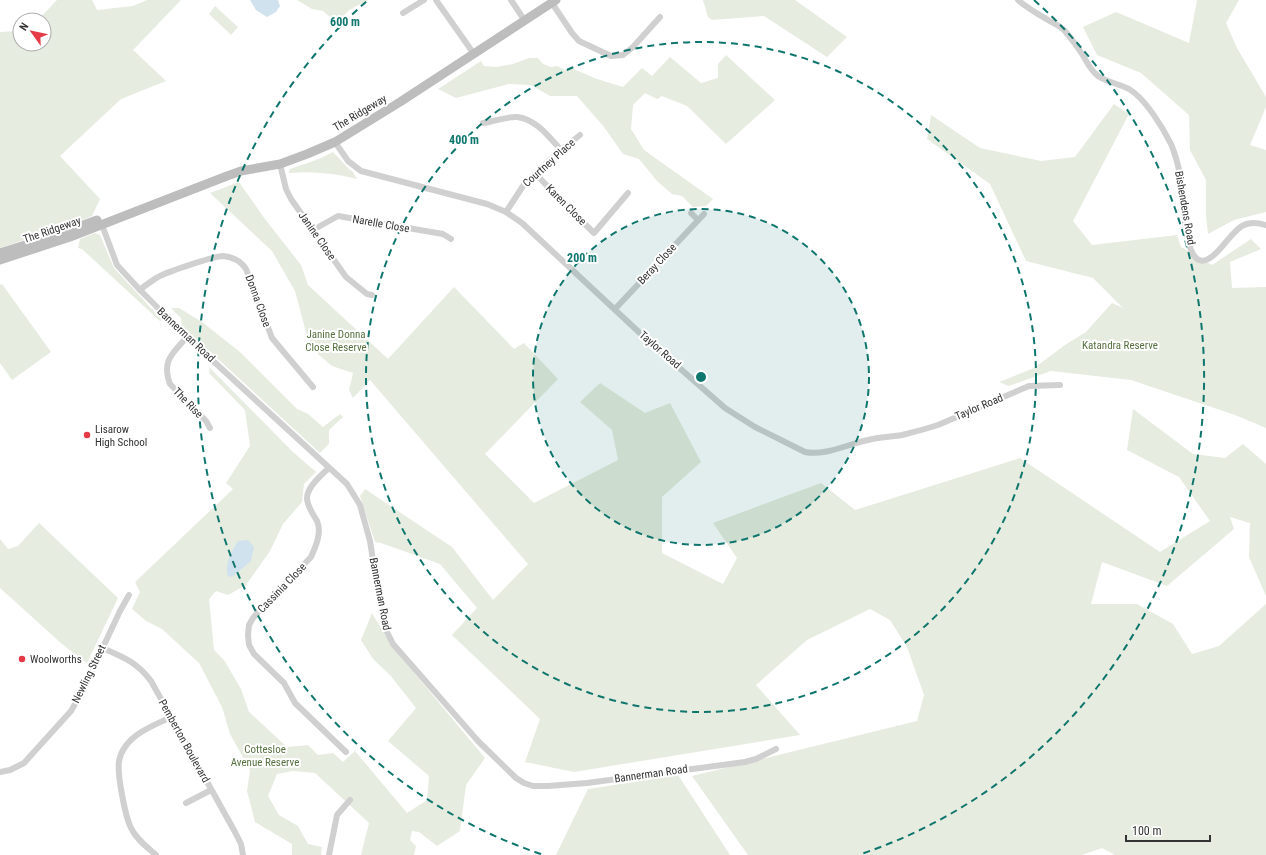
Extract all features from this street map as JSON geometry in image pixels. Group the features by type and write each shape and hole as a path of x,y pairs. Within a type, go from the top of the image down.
{"street":[{"path":"403,13 424,0"},
{"path":"436,0 474,54"},
{"path":"512,0 525,21"},
{"name":"Bishendens Road","path":"1018,0 1063,29 1082,54 1089,68 1099,76 1130,90 1141,100 1161,125 1172,147 1181,179 1187,233 1194,256 1203,261 1208,260 1218,251 1230,235 1242,225 1257,223 1266,224"},
{"path":"554,1 572,33 579,41 611,56 623,55 660,16"},
{"name":"The Ridgeway","path":"1,256 70,237 97,223 130,209 156,202 241,171 280,164 335,142 400,102 554,1"},
{"path":"483,123 516,117 531,120 561,150"},
{"name":"Courtney Place","path":"506,212 525,183 580,135"},
{"name":"Taylor Road","path":"335,142 348,161 361,171 487,204 506,212 522,223 642,335 725,408 755,427 798,449 812,454 874,438 902,435 938,425 1029,386 1060,385"},
{"name":"Janine Close","path":"280,164 286,189 291,199 346,277 367,294 372,295"},
{"name":"Karen Close","path":"536,174 594,233 628,194"},
{"path":"691,213 698,220"},
{"name":"Beray Close","path":"615,309 704,214"},
{"name":"Narelle Close","path":"313,230 338,216 443,234 451,239"},
{"name":"The Ridgeway","path":"1,256 56,235 97,223"},
{"name":"Bannerman Road","path":"97,223 117,265 140,290 187,337 347,484 360,505 370,541 386,632 393,644 478,741 516,778 533,786 556,786 745,762 756,759 776,749"},
{"path":"56,235 59,238 66,235 70,237"},
{"name":"Donna Close","path":"140,290 159,277 215,257 229,257 236,260 246,269 272,338 312,387"},
{"name":"The Rise","path":"187,337 170,356 166,367 167,376 170,384 210,428"},
{"name":"Cassinia Close","path":"329,468 313,483 307,497 310,510 318,523 319,533 314,551 311,557 259,611 250,625 248,634 249,645 254,654 284,683 295,703 346,752"},
{"name":"Newling Street","path":"0,772 10,770 24,763 71,710 82,692 129,595"},
{"name":"Pemberton Boulevard","path":"102,648 126,659 140,668 151,681 235,832 241,844 243,855"},
{"path":"156,855 138,838 131,827 121,788 118,762 125,747 132,739 140,733 171,717"},
{"path":"186,803 211,790"},
{"path":"329,855 337,815 350,800"}],"green space":[{"path":"57,0 92,0 97,10 133,6 147,0 181,0 133,50 166,81 121,99 60,156 100,199 92,216 0,248 0,32 12,31 12,52 52,52 52,12 46,12"},
{"path":"297,0 368,0 349,10 337,23 323,11 312,9"},
{"path":"703,0 795,0 847,37 827,57 764,16 712,20 708,17"},
{"path":"1197,0 1239,0 1226,23 1237,48 1266,97 1266,107 1250,145 1266,150 1266,212 1234,220 1208,234 1206,216 1206,180 1190,150 1189,115 1141,73 1097,55 1083,27 1116,12 1189,43"},
{"path":"215,6 238,27 231,35 209,14"},
{"path":"726,55 775,100 726,144 687,106 662,96 657,99 645,93 633,105 631,129 644,150 713,199 706,206 693,207 682,196 672,194 657,181 639,159 623,154 604,127 577,96 550,96 531,85 509,84 456,98 438,89 481,61 484,66 496,67 513,64 529,58 538,58 543,64 551,67 557,66 565,70 571,68 597,79 623,87 642,68 652,76 670,57 701,83 718,78 718,64"},
{"name":"Katandra Reserve","path":"1114,104 1129,114 1073,221 1092,245 1177,235 1181,247 1212,265 1251,239 1261,249 1230,262 1232,288 1266,287 1266,428 1235,415 1131,380 1051,371 1009,386 999,382 1034,368 1065,345 1086,332 1112,303 1123,308 1093,278 1026,261 990,184 927,139 931,115 980,148 1041,161 1075,157"},
{"path":"333,152 353,172 357,179 323,173 289,173 290,169 319,159"},
{"name":"Janine Donna Close Reserve","path":"239,182 265,219 301,265 308,285 388,359 454,287 514,349 524,343 558,379 485,454 534,503 618,460 612,430 580,402 600,383 645,413 670,403 701,462 662,497 662,553 723,584 737,558 713,523 821,483 855,510 1020,458 1160,552 1210,521 1179,477 1127,450 1133,409 1193,454 1225,458 1243,444 1266,464 1266,596 1249,557 1250,523 1230,517 1234,529 1167,586 1102,562 1091,604 1137,604 1173,624 1192,654 1219,646 1266,604 1266,855 1115,855 1102,848 1082,855 748,855 692,776 917,721 924,695 907,647 890,620 870,609 807,640 756,685 800,735 574,772 525,762 540,719 452,635 477,608 440,564 375,542 360,496 365,489 452,547 493,600 528,564 370,380 353,398 349,390 353,373 332,366 319,355 307,336 295,291 272,251 210,193"},
{"path":"95,233 100,235 114,268 162,320 160,321 82,249 78,248 80,239"},
{"path":"2,284 51,352 12,380 0,363 0,285"},
{"path":"171,308 179,308 202,322 240,352 297,409 308,414 323,427 340,414 343,417 329,430 329,444 320,453 182,326 181,318"},
{"name":"Cottesloe Avenue Reserve","path":"210,368 293,452 316,472 304,484 302,502 283,524 270,551 246,585 228,595 216,591 209,599 214,650 224,660 241,689 249,712 287,747 308,745 318,755 333,753 343,762 355,751 407,813 427,800 429,776 388,741 416,708 390,675 373,659 361,640 372,613 391,645 485,758 466,785 460,831 437,846 419,832 412,831 410,840 416,846 414,855 361,855 369,823 315,773 293,771 277,774 268,796 279,815 298,826 308,844 322,847 321,855 292,855 292,844 255,822 247,791 250,770 230,734 222,707 199,663 162,629 146,621 132,609 140,592 135,582 233,489 226,483 250,446 245,410 209,373"},
{"path":"39,523 118,598 87,663 62,644 0,588 0,539 8,549 18,546"},
{"path":"678,775 730,855 556,855 588,789"}],"water":[{"path":"250,0 278,0 280,6 276,12 267,17 256,10"},
{"path":"248,540 254,547 251,561 232,577 228,576 227,567 233,549 238,541"}],"place":[{"name":"Lisarow High School","path":"87,435"},
{"name":"Woolworths","path":"22,659"}]}
